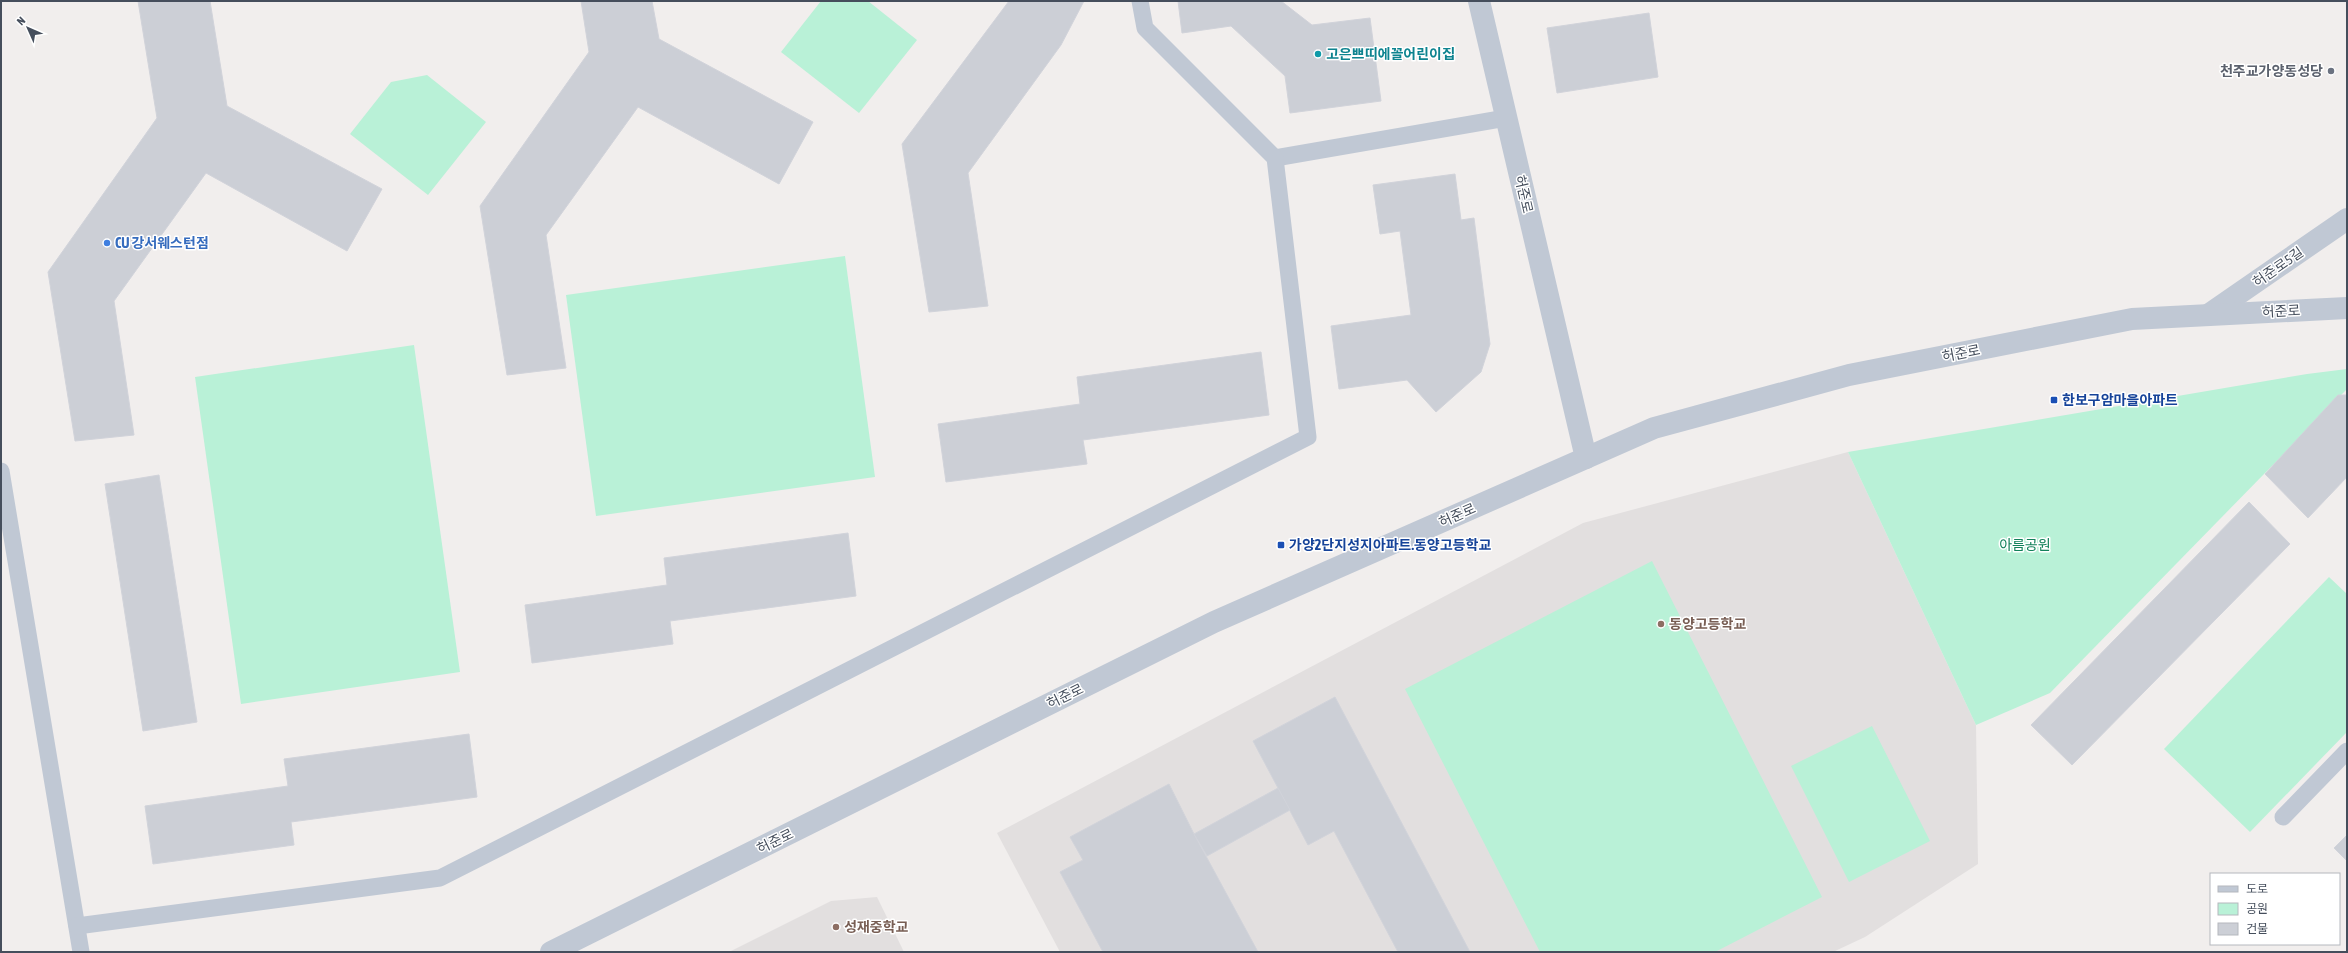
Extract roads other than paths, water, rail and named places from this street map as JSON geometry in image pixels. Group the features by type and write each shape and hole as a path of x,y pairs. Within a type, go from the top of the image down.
{"street":[{"name":"허준로","path":"1479,1 1586,458"},
{"name":"허준로5길","path":"2208,315 2347,219"},
{"name":"허준로","path":"551,952 1214,622 1654,428 1849,375 2132,319 2347,308"}],"lane":[{"path":"77,926 440,878 1308,437 1275,158 1145,28 1140,1"},
{"path":"1275,158 1506,118"},
{"path":"1,471 81,952"},
{"path":"2283,817 2347,751"}],"place":[{"name":"고은쁘띠에꼴어린이집","path":"1318,54"},
{"name":"천주교가양동성당","path":"2331,71"},
{"name":"CU 강서웨스턴점","path":"107,243"},
{"name":"한보구암마을아파트","path":"2054,400"},
{"name":"가양2단지성지아파트.동양고등학교","path":"1281,545"},
{"name":"동양고등학교","path":"1661,624"},
{"name":"성재중학교","path":"836,927"}],"park label":[{"name":"아름공원","path":"2025,545"}]}
